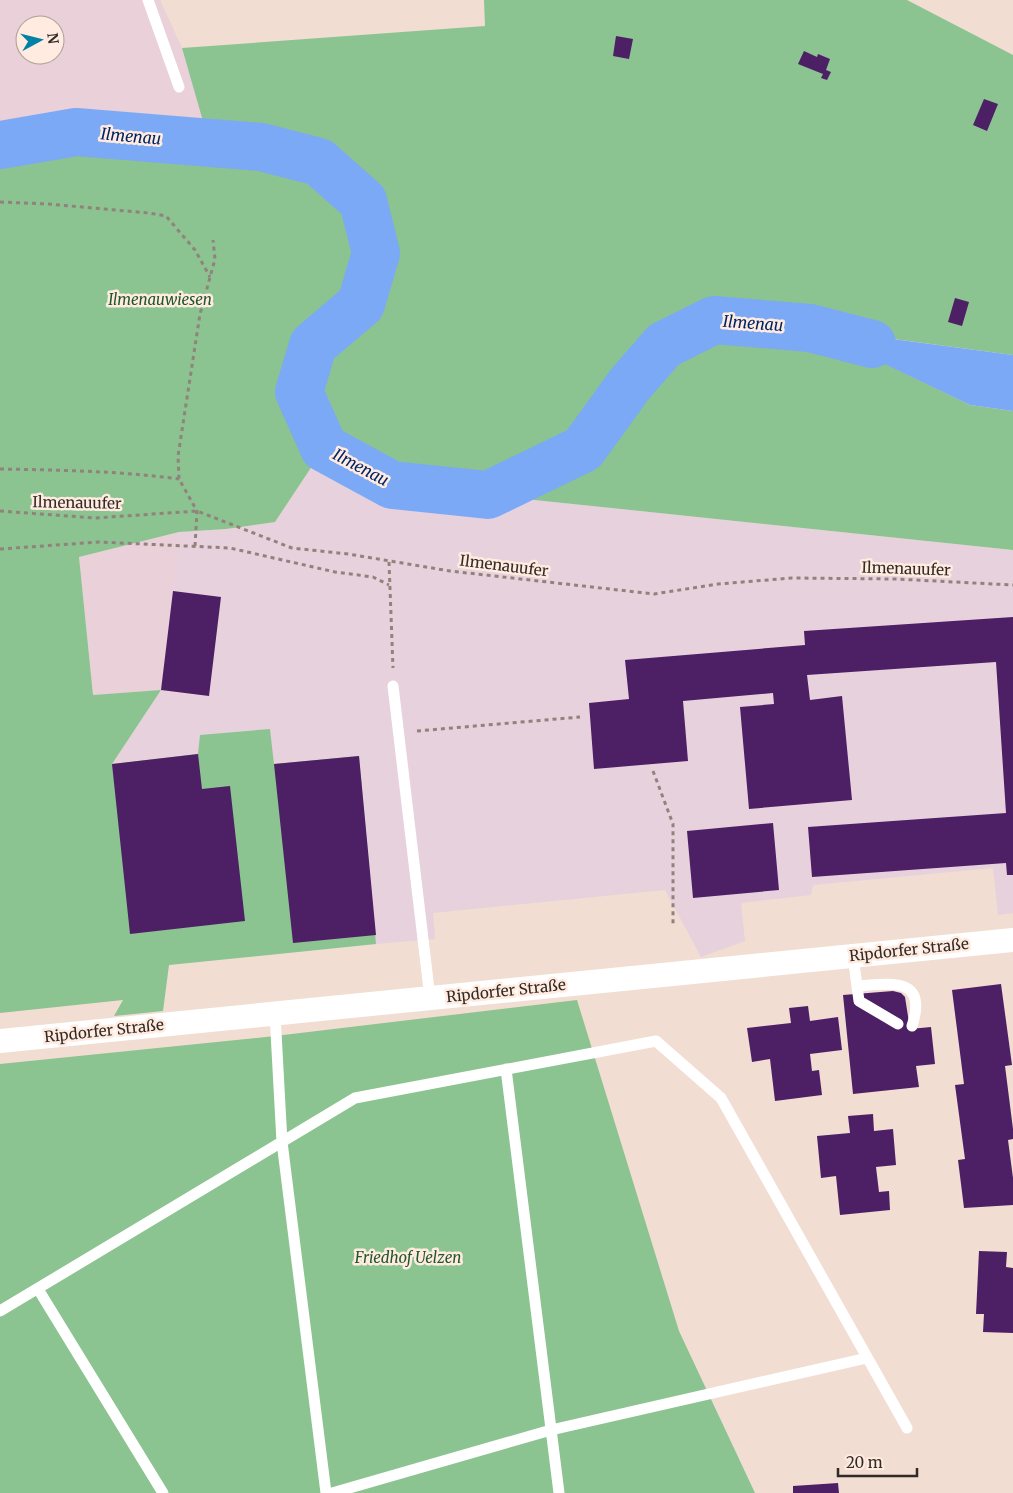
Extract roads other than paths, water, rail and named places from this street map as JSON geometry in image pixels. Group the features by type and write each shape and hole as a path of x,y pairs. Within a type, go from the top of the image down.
{"street":[{"name":"Ripdorfer Straße","path":"0,1041 1013,940"}],"lane":[{"path":"148,0 178,87"},
{"path":"394,686 430,998"},
{"path":"853,956 859,1001 898,1024"},
{"path":"857,986 890,984 904,986 915,998 917,1008 912,1026"},
{"path":"275,1014 282,1142 326,1493"},
{"path":"0,1312 355,1098 656,1041 721,1098 907,1428"},
{"path":"506,1069 559,1493"},
{"path":"38,1288 163,1493"},
{"path":"332,1493 551,1430 867,1358"}],"water":[{"path":"810,328 1013,355 1013,411 970,405"}],"waterway":[{"name":"Ilmenau","path":"0,145 76,132 261,147 319,162 363,201 376,253 361,304 313,345 299,392 324,448 392,485 488,495 583,449 630,384 664,345 714,320 810,328 872,344"}],"park label":[{"name":"Ilmenauwiesen","path":"160,300"},
{"name":"Friedhof Uelzen","path":"408,1258"}]}
